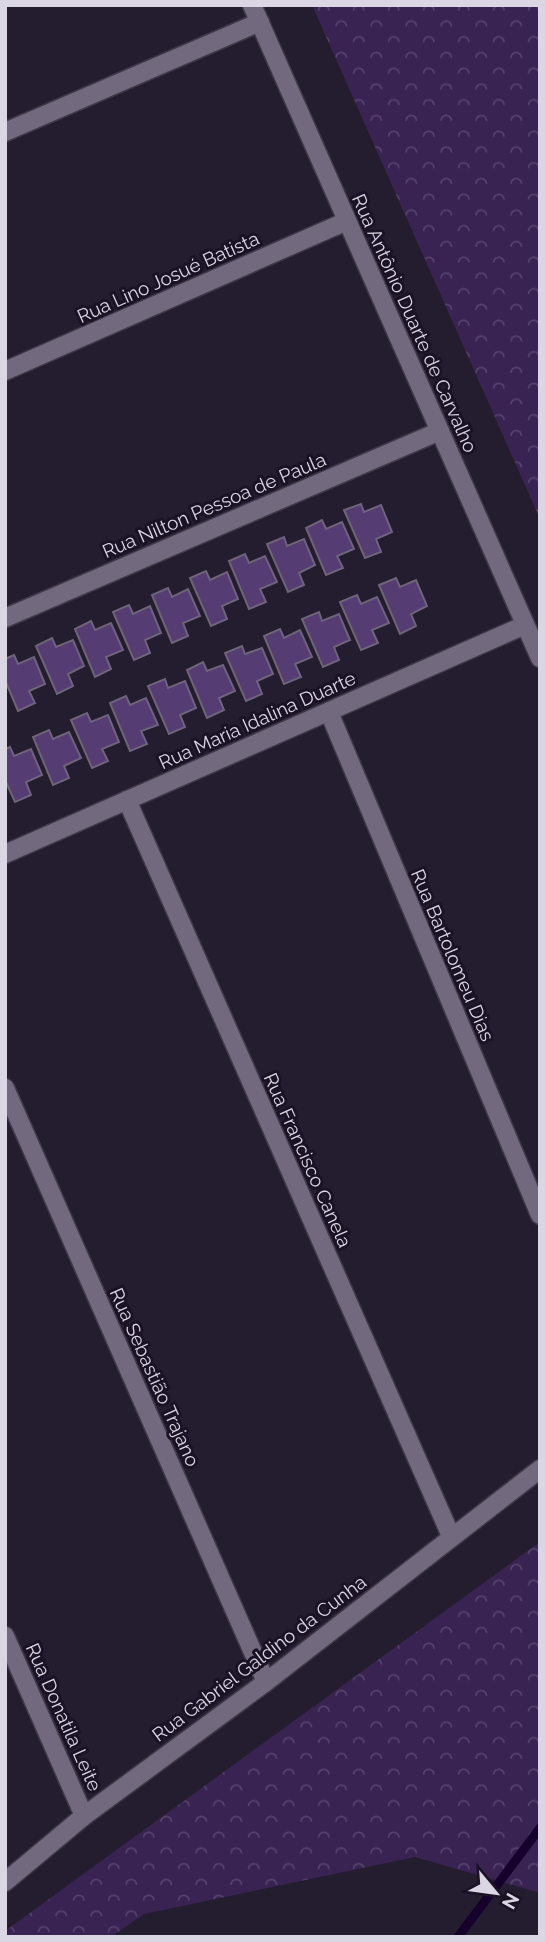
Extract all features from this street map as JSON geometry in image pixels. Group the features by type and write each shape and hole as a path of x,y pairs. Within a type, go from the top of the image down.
{"street":[{"name":"Rua Antônio Duarte de Carvalho","path":"252,5 540,658"},
{"path":"5,132 260,22"},
{"name":"Rua Lino Josué Batista","path":"5,371 347,221"},
{"name":"Rua Nilton Pessoa de Paula","path":"5,618 440,431"},
{"name":"Rua Maria Idalina Duarte","path":"5,854 525,625"},
{"name":"Rua Bartolomeu Dias","path":"328,712 540,1215"},
{"name":"Rua Francisco Canela","path":"127,800 451,1536"},
{"name":"Rua Sebastião Trajano","path":"5,1088 266,1682"},
{"name":"Rua Gabriel Galdino da Cunha","path":"5,1882 84,1816 266,1682 540,1469"},
{"name":"Rua Donatila Leite","path":"5,1636 84,1816"}],"green space":[{"path":"312,5 540,5 540,519"},
{"path":"540,1542 540,1893 415,1857 144,1914 111,1937 5,1937 5,1931"}],"building":[{"path":"361,504 364,512 381,505 392,532 376,539 381,552 365,558 344,510"},
{"path":"322,520 326,529 342,522 354,549 337,556 343,568 326,575 306,528"},
{"path":"284,537 287,546 304,539 315,565 299,573 304,585 288,592 267,544"},
{"path":"245,554 249,563 265,556 277,582 260,589 266,602 249,609 229,561"},
{"path":"206,571 210,580 227,572 238,599 222,606 227,619 211,626 190,578"},
{"path":"396,578 400,587 416,580 427,606 411,614 416,626 400,634 379,585"},
{"path":"168,588 172,597 188,589 200,616 183,623 188,636 172,643 152,595"},
{"path":"357,595 361,604 377,597 389,623 372,630 378,643 361,650 340,602"},
{"path":"129,605 133,614 150,606 161,633 145,640 150,653 134,660 113,612"},
{"path":"319,612 322,621 339,614 350,640 334,647 339,660 323,667 302,619"},
{"path":"91,621 95,630 111,623 123,650 106,657 111,669 95,677 75,629"},
{"path":"280,629 284,638 300,630 312,657 295,664 301,677 284,684 264,636"},
{"path":"52,638 56,647 73,640 84,666 68,674 73,686 57,694 36,646"},
{"path":"242,646 245,654 262,648 273,674 257,681 262,694 246,701 225,653"},
{"path":"14,655 18,664 34,657 45,684 29,691 35,703 18,711 5,680 5,659"},
{"path":"203,662 207,671 223,665 235,691 219,698 224,710 207,718 187,670"},
{"path":"165,679 168,688 185,681 196,708 180,715 185,727 169,734 148,686"},
{"path":"126,696 130,705 146,698 158,725 141,731 147,744 130,751 110,703"},
{"path":"87,713 91,722 108,715 119,742 102,749 108,761 92,768 71,720"},
{"path":"49,730 53,739 69,732 81,758 64,766 69,778 53,785 33,737"},
{"path":"10,747 14,756 31,749 42,775 26,782 31,795 15,802 5,780 5,749"}],"waterway":[{"path":"458,1937 540,1828"}]}
